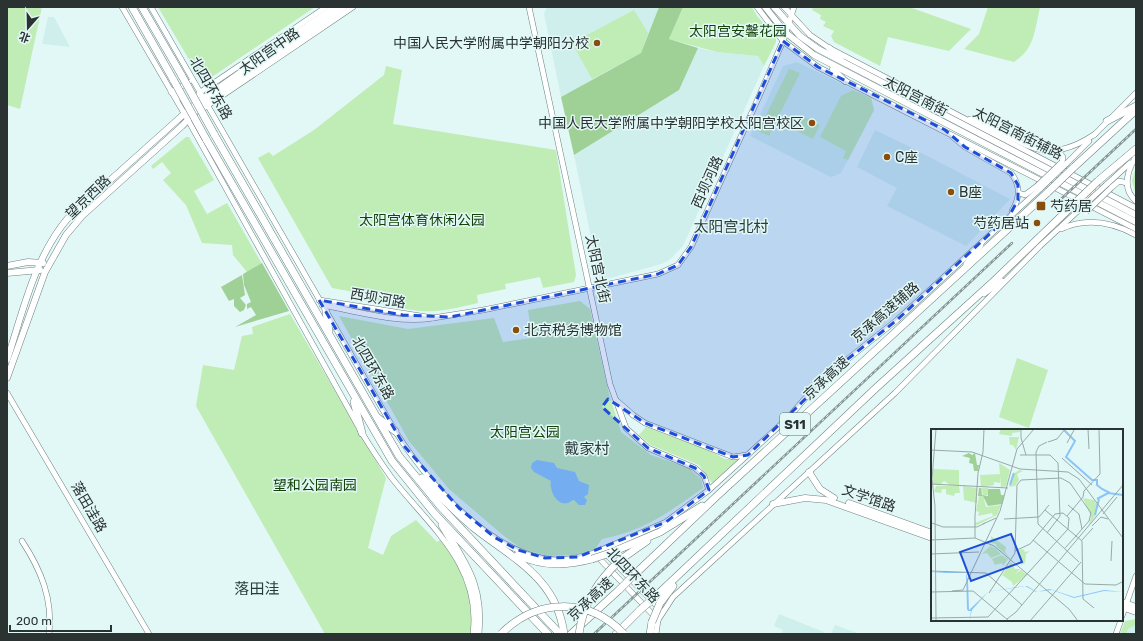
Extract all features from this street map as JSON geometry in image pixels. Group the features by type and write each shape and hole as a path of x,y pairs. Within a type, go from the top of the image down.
{"highway":[{"name":"北四环东路","path":"132,7 351,392"},
{"name":"北四环东路","path":"142,7 399,456 440,506 560,634"},
{"path":"1108,121 1136,106"},
{"name":"京承高速","path":"575,633 718,495 1136,110"},
{"name":"S11","path":"616,634 640,610 657,600 693,563 876,388 967,306 1098,181 1136,149"},
{"path":"326,312 330,337"},
{"path":"351,392 362,433"},
{"path":"351,392 392,461 434,512 548,634"},
{"path":"375,416 395,431"},
{"path":"399,456 465,520 531,570 553,600 564,634"},
{"path":"575,633 592,593 607,572 620,560 660,532 718,495"},
{"path":"434,512 462,556 473,578 477,591 480,612 478,634"},
{"path":"506,550 521,557 550,564 578,563 593,556 610,553 660,532"},
{"path":"650,634 655,621 657,600"},
{"path":"501,634 526,614 539,609 568,606 595,613 606,619 624,634"}],"main road":[{"name":"太阳宫中路","path":"204,101 277,47 335,7"},
{"name":"太阳宫中路","path":"204,101 344,7"},
{"name":"太阳宫南街","path":"765,7 785,32 808,51 829,64 1068,190 1136,222"},
{"name":"太阳宫南街","path":"774,7 800,36 818,49 846,65 1078,181 1136,215"},
{"path":"829,48 846,65"},
{"path":"829,64 845,81"},
{"path":"194,108 204,101"},
{"name":"望京西路","path":"7,360 39,262 49,243 68,218 184,114 194,108"},
{"name":"望京西路","path":"7,378 45,272 66,235 82,216 188,120 194,108"},
{"path":"7,266 39,262 48,265"},
{"path":"7,273 37,269 45,272"},
{"name":"文学馆路","path":"809,472 820,489 830,497 931,533"},
{"name":"文学馆路","path":"773,504 794,499 812,498 826,500 931,538"},
{"path":"1124,605 1136,607"},
{"path":"1124,605 1136,612"}],"street":[{"path":"122,7 188,120 362,433 391,476 454,554 472,592 475,618 473,634"},
{"name":"北四环东路","path":"151,7 395,431 420,466 459,508 500,540 518,550 545,558 562,560 593,556 655,621 656,634"},
{"name":"太阳宫中路","path":"194,108 286,34 326,7"},
{"name":"太阳宫中路","path":"204,101 294,48 354,7"},
{"name":"太阳宫北街","path":"529,7 610,384 626,428 648,448 695,468 704,476 709,490"},
{"path":"756,7 783,41 818,67 1068,190 1136,229"},
{"name":"太阳宫南街辅路","path":"784,7 810,35 829,48 1078,181 1136,208"},
{"name":"西坝河路","path":"320,302 403,320 422,320 450,317 667,271 682,261 694,240 783,41 794,7"},
{"path":"277,47 286,34"},
{"path":"274,54 294,48"},
{"path":"171,92 192,80"},
{"path":"171,92 216,122 195,134"},
{"path":"906,95 913,92"},
{"name":"京承高速辅路","path":"593,556 602,549 666,522 709,490 788,418 808,395 834,370 897,320 1009,216 1136,93"},
{"path":"958,116 980,122 1041,151 1062,154 1064,163"},
{"path":"945,130 966,147 1011,173 1016,179 1019,193 1018,200 1009,216"},
{"path":"1053,152 1078,145 1095,134"},
{"path":"1135,158 1128,170 1127,183 1130,194 1136,201"},
{"path":"1093,222 1086,218 1086,212 1135,158"},
{"path":"655,621 673,596 898,390 1055,232 1080,209 1108,187 1119,181 1127,183"},
{"path":"1019,193 1025,195 1039,187"},
{"path":"1055,232 1077,224 1093,222 1116,226 1136,236"},
{"path":"959,273 987,236"},
{"path":"967,306 1014,273"},
{"name":"落田洼路","path":"7,393 149,634"},
{"path":"616,400 646,424 733,457 748,455"},
{"path":"22,541 41,573 49,608 49,634"},
{"path":"602,549 663,611"},
{"path":"1124,605 1136,576"},
{"path":"1116,634 1121,621"}],"highlighted area":[{"path":"783,41 818,67 945,130 965,147 1011,173 1018,185 1018,200 1009,216 897,320 839,366 748,455 733,457 645,423 608,399 602,407 648,448 695,468 704,476 709,490 666,522 578,557 545,558 518,550 494,537 459,508 405,447 319,300 403,315 450,317 658,274 678,265 691,247"}],"shaded area":[{"name":"中国人民大学附属中学朝阳分校","path":"547,7 659,7 641,53 561,97 544,14"},
{"path":"48,17 54,17 70,47 42,44"},
{"path":"698,48 717,52 758,56 764,66 683,246 668,261 661,264 600,281 574,155 679,90"},
{"name":"中国人民大学附属中学朝阳学校太阳宫校区","path":"797,62 871,98 874,110 841,173 831,177 750,136 783,66"},
{"path":"875,130 1010,199 966,246 887,206 897,188 857,167"},
{"path":"779,614 824,632 823,634 781,634 783,630 774,626"},
{"path":"835,625 860,634 831,634"},
{"path":"1136,625 1136,634 1126,634 1128,629"}],"green space":[{"path":"7,7 42,7 20,109 7,105"},
{"path":"158,7 315,7 203,83"},
{"path":"659,7 683,7 669,39 698,48 679,90 574,155 561,97 641,53"},
{"name":"太阳宫安馨花园","path":"683,7 752,7 757,16 776,37 776,42 764,66 758,56 717,52 669,39"},
{"path":"813,7 909,7 971,29 949,51 888,37 880,66 834,42 831,36 834,31 823,26 826,22 820,19 821,15 812,10"},
{"path":"988,7 1040,8 1033,39 1026,51 1014,62 964,49 979,34"},
{"path":"634,10 648,33 641,53 592,79 572,43"},
{"name":"太阳宫体育休闲公园","path":"386,66 402,70 393,124 556,150 576,275 574,282 543,288 540,277 505,284 506,289 477,295 478,303 435,311 409,310 365,301 365,294 332,288 258,158 269,152 273,156 314,130 384,75"},
{"path":"789,69 800,73 769,136 758,131"},
{"path":"853,90 871,98 874,110 848,160 843,158 846,151 820,137 841,96"},
{"path":"800,115 820,125 813,139 793,129"},
{"path":"186,137 189,137 214,180 194,191 207,214 227,203 289,311 247,272 233,255 232,245 202,243 186,205 163,180 171,173 162,162 153,169 151,166"},
{"path":"1136,166 1136,194 1132,181"},
{"path":"262,263 289,311 235,327 256,315 251,307 247,309 247,304 251,302 244,285 243,274"},
{"path":"242,275 245,295 240,298 246,305 244,310 240,312 234,306 234,299 229,301 221,287"},
{"name":"太阳宫公园","path":"580,301 590,309 609,394 621,432 651,455 689,468 701,479 703,488 656,520 631,531 602,539 595,549 578,555 549,556 522,549 504,536 449,489 409,441 339,316 408,329 494,318 503,342 532,338 528,310"},
{"name":"望和公园南园","path":"290,314 386,478 368,548 383,555 391,536 416,520 437,542 440,540 449,551 462,573 470,595 472,620 471,634 325,634 196,406 203,365 234,370 242,336 253,334 252,327"},
{"path":"1017,358 1048,370 1029,428 999,417"},
{"path":"646,427 708,450 725,459 739,459 712,483 699,465 651,445 639,435"},
{"path":"1136,619 1136,625 1128,629 1126,634 1120,634 1125,621"}],"water":[{"path":"537,460 554,463 557,468 575,472 579,481 589,485 588,494 584,497 587,500 585,505 579,505 574,500 568,503 560,502 552,492 551,481 534,472 531,468 532,463"}],"railway":[{"path":"1060,200 1136,129"},
{"path":"594,634 1012,243"}],"place":[{"name":"中国人民大学附属中学朝阳分校","path":"597,43"},
{"name":"中国人民大学附属中学朝阳学校太阳宫校区","path":"812,123"},
{"name":"C座","path":"887,157"},
{"name":"B座","path":"951,192"},
{"name":"芍药居","path":"1041,206"},
{"name":"芍药居站","path":"1037,223"},
{"name":"北京税务博物馆","path":"516,330"}],"district":[{"name":"太阳宫北村","path":"731,227"},
{"name":"戴家村","path":"587,449"},
{"name":"落田洼","path":"257,589"}]}
